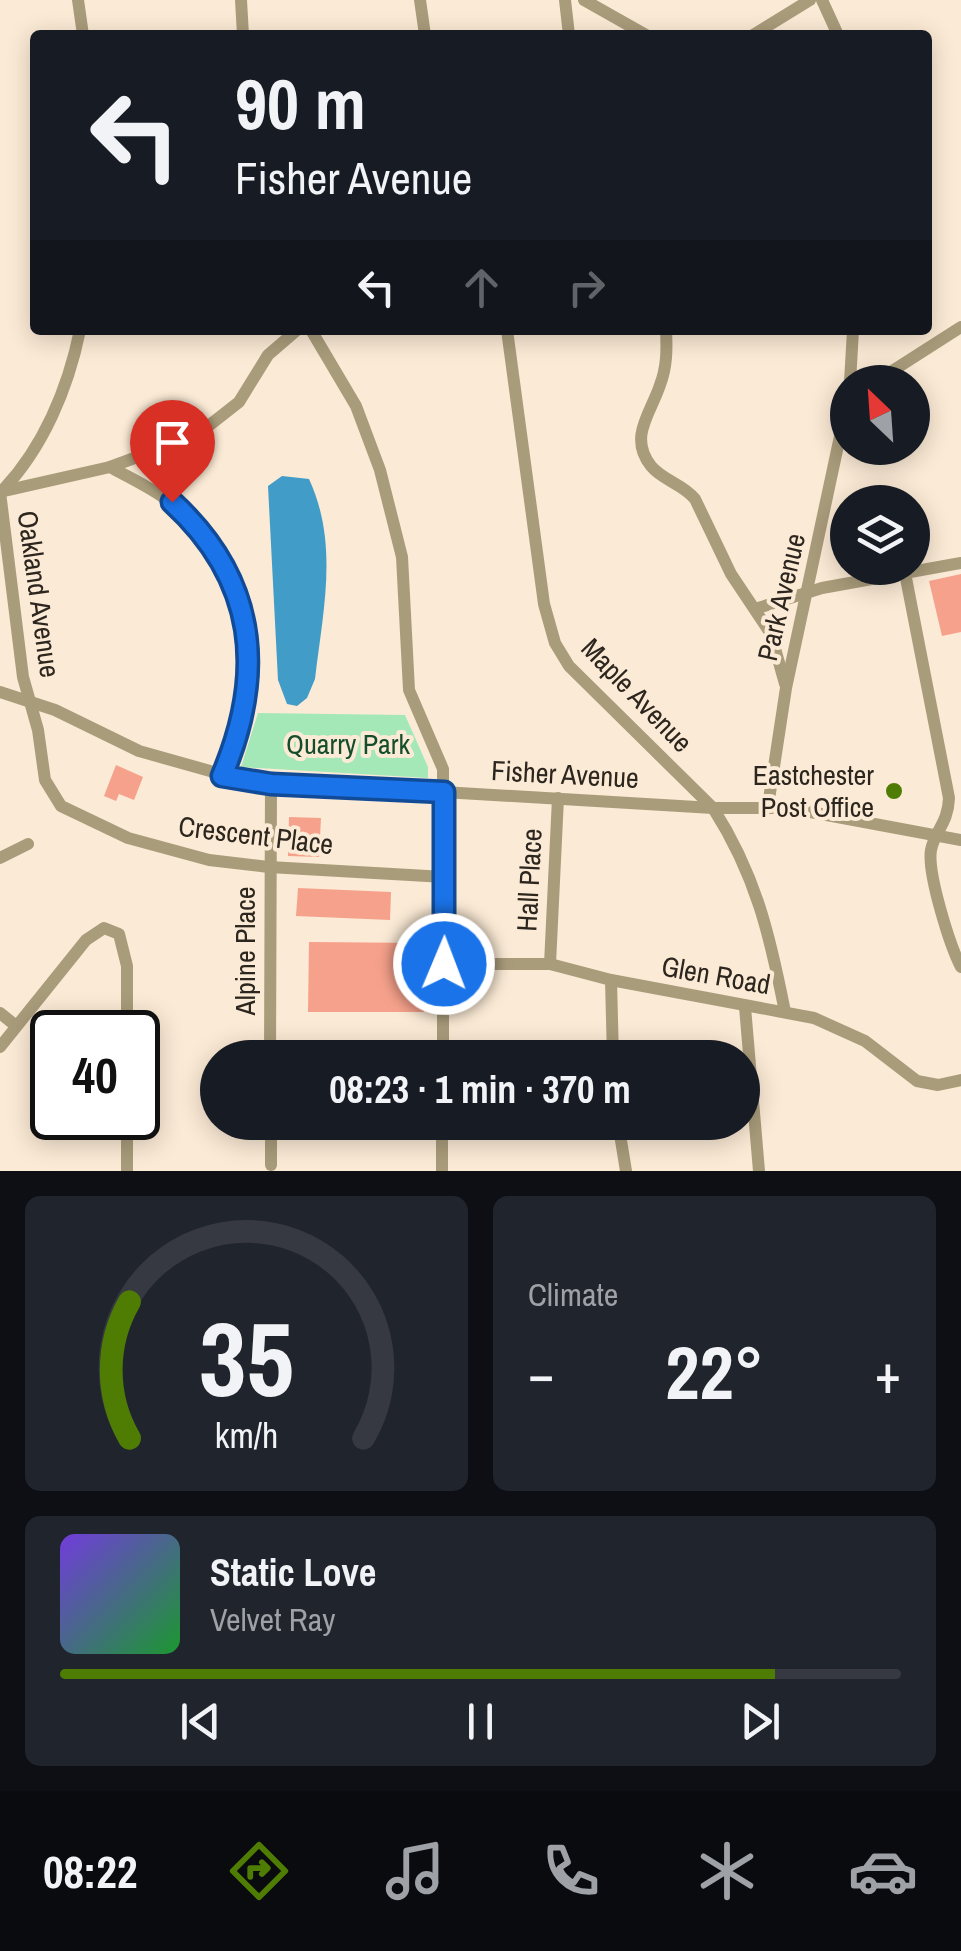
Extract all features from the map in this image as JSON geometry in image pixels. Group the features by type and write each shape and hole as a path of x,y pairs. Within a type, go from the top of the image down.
{"street":[{"path":"78,0 82,30"},
{"path":"241,0 243,30"},
{"path":"420,0 424,30"},
{"path":"565,0 568,30"},
{"path":"584,0 637,30"},
{"path":"761,30 810,0"},
{"path":"822,0 836,30"},
{"path":"902,365 961,327"},
{"path":"0,492 28,464 47,428 78,335"},
{"path":"0,492 110,467 168,448 216,422 240,402 283,335"},
{"path":"314,335 356,406 380,470 403,568 410,690 443,768 443,1040"},
{"name":"Maple Avenue","path":"507,335 544,604 555,643 580,678 713,808 753,883 768,924 785,1012"},
{"path":"666,335 664,374 640,431 644,454 655,470 686,488 695,499 731,574 771,634 786,688"},
{"path":"851,365 853,335"},
{"name":"Park Avenue","path":"768,806 786,688 835,465"},
{"path":"110,467 150,488 190,519 222,560 242,604 248,675 242,711 222,776"},
{"name":"Oakland Avenue","path":"0,492 22,676 30,702"},
{"path":"930,569 961,563"},
{"path":"755,609 841,585"},
{"path":"908,585 948,798 946,822 930,852 946,932 961,968"},
{"name":"Fisher Avenue","path":"0,692 139,751 222,776 271,784 713,808 768,806 961,840"},
{"name":"Crescent Place","path":"30,702 45,780 61,806 128,838 209,860 445,876"},
{"name":"Alpine Place","path":"270,1040 271,784"},
{"name":"Hall Place","path":"550,964 558,798"},
{"path":"0,858 28,844"},
{"path":"0,1047 86,940 108,928 118,934 125,951 126,1010"},
{"name":"Glen Road","path":"444,964 550,964 611,980 814,1018 852,1033 917,1081 938,1085 961,1080"},
{"path":"611,980 613,1040"},
{"path":"745,1007 759,1171"},
{"path":"0,1013 15,1025"},
{"path":"127,1140 127,1171"},
{"path":"270,1140 271,1165"},
{"path":"442,1140 442,1171"},
{"path":"621,1140 626,1171"}],"green space":[{"name":"Quarry Park","path":"258,713 405,715 428,767 428,778 241,767"}],"water":[{"path":"282,476 309,479 324,528 326,553 325,603 315,679 307,698 297,706 287,704 278,680 268,486"}],"building":[{"path":"961,574 961,632 942,636 930,581"},
{"path":"116,765 143,777 134,800 119,794 116,801 104,796"},
{"path":"289,817 321,818 319,857 288,856"},
{"path":"298,888 391,892 390,920 296,916"},
{"path":"309,942 424,943 424,1012 308,1012"}],"place":[{"name":"Eastchester Post Office","path":"894,791"}],"route":[{"path":"172,502 207,538 242,604 248,675 242,711 222,776 271,784 444,792 444,964"}]}
